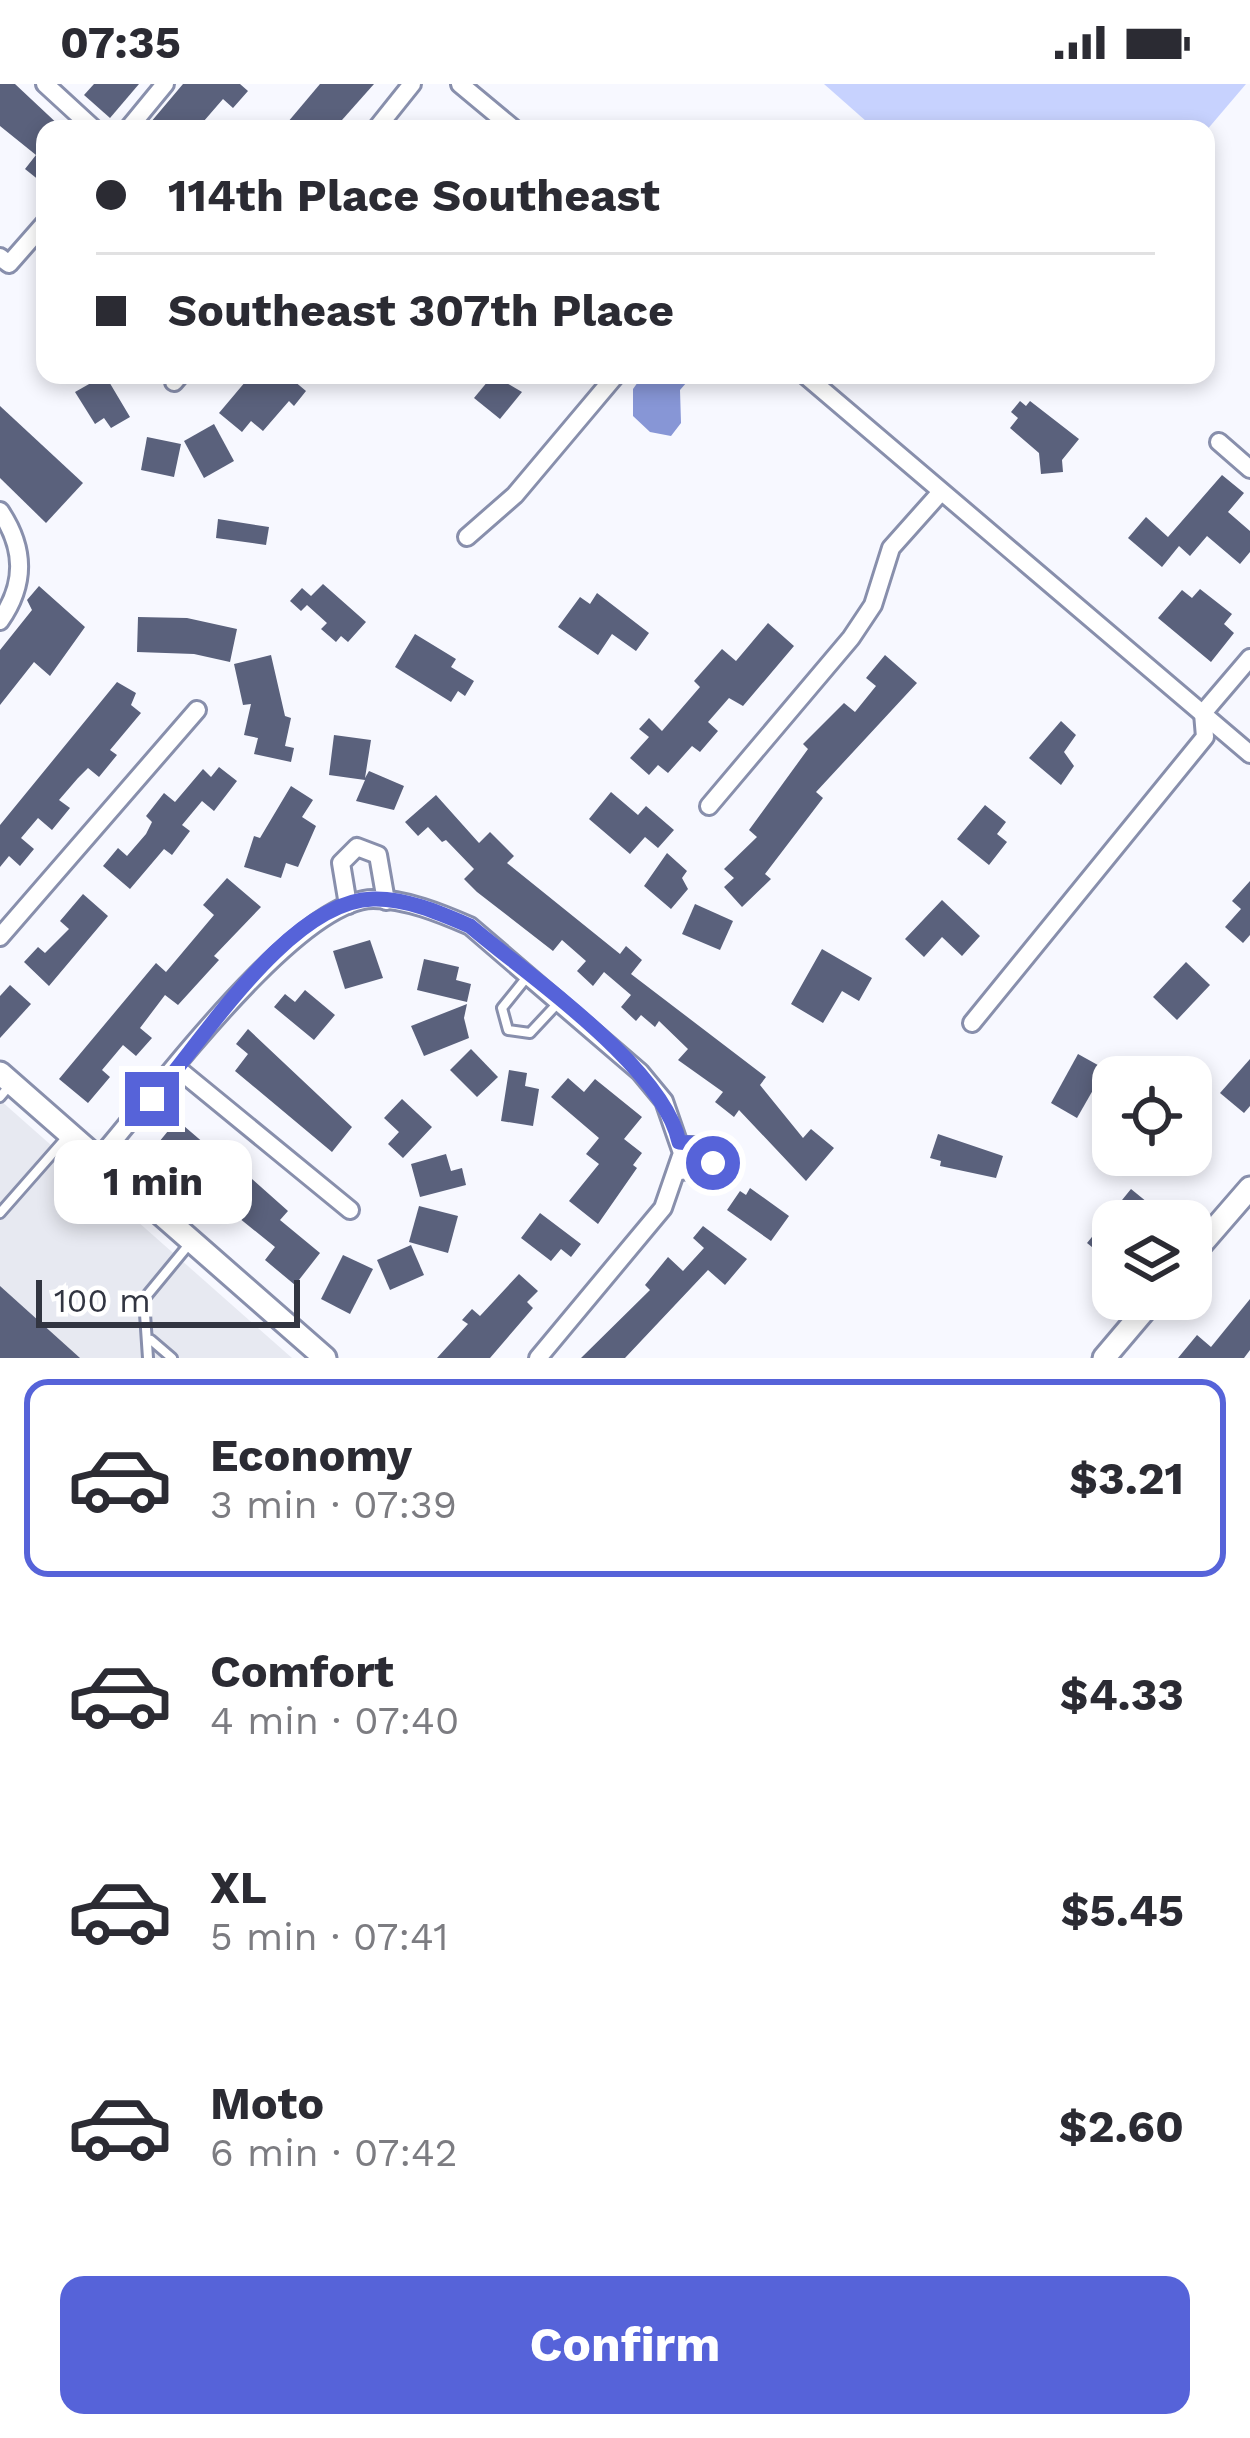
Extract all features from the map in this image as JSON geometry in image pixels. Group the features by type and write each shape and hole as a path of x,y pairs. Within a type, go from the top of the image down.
{"street":[{"path":"44,84 84,120"},
{"path":"135,120 165,84"},
{"path":"383,120 412,84"},
{"path":"460,84 503,120"},
{"path":"0,256 9,264 36,234"},
{"path":"467,536 515,495 608,384"},
{"path":"816,384 1250,754"},
{"path":"1219,442 1250,469"},
{"path":"709,806 851,638 873,605 892,548 940,493"},
{"path":"0,511 19,549 21,576 0,621"},
{"path":"972,1023 1205,737 1203,713 1250,658"},
{"path":"0,937 197,710"},
{"path":"348,905 341,863 357,847 378,855 378,900"},
{"path":"98,1159 274,953 314,921 348,905 378,900 436,911 470,926 640,1072 664,1101 680,1148 677,1174 662,1208 538,1358"},
{"path":"178,1069 350,1210"},
{"path":"4,1084 70,1134 325,1358"},
{"path":"1212,1232 1250,1188"},
{"path":"1104,1358 1136,1320"}],"lane":[{"path":"529,976 502,1009 508,1030 530,1033 559,1002"},
{"path":"0,1213 70,1134"},
{"path":"677,1174 705,1173 714,1157 703,1142 680,1148"},
{"path":"148,1358 144,1299 192,1241"},
{"path":"149,1339 172,1358"}],"shaded area":[{"path":"824,84 1246,84 1215,120 865,120"},
{"path":"637,384 685,384 680,390 681,423 671,436 650,432 633,416"},
{"path":"0,1100 292,1358 0,1358"}],"building":[{"path":"0,84 15,84 53,120 36,120 36,155 0,126"},
{"path":"94,84 139,84 110,118 84,95"},
{"path":"183,84 240,84 248,91 233,108 223,99 205,120 153,120"},
{"path":"320,84 374,84 342,120 290,120"},
{"path":"36,155 36,178 25,169"},
{"path":"89,384 110,384 130,417 111,428 104,418 95,424 75,392"},
{"path":"243,384 298,384 306,391 294,406 289,401 263,431 251,421 242,432 219,413"},
{"path":"486,384 508,384 522,392 500,419 474,398"},
{"path":"1020,401 1026,406 1030,401 1079,439 1062,460 1063,472 1041,474 1039,453 1010,428 1018,418 1011,412"},
{"path":"0,406 83,483 46,523 0,478"},
{"path":"214,424 234,461 204,478 184,441"},
{"path":"147,437 181,444 174,477 141,470"},
{"path":"1222,475 1244,493 1228,512 1250,531 1250,552 1240,564 1207,536 1190,556 1179,546 1162,567 1128,538 1146,517 1168,537"},
{"path":"218,519 269,527 266,545 216,538"},
{"path":"323,584 366,622 348,642 341,636 336,642 321,629 327,623 307,605 301,611 290,601 302,588 311,596"},
{"path":"39,586 85,627 50,676 34,662 0,705 0,650 32,610 27,600"},
{"path":"1200,589 1232,614 1224,624 1234,633 1211,662 1158,618 1182,590 1192,598"},
{"path":"597,593 649,633 636,651 612,634 598,655 558,627 580,597 590,604"},
{"path":"138,617 187,618 237,629 230,662 194,654 137,652"},
{"path":"768,623 794,646 743,706 729,698 708,722 718,731 700,752 692,746 668,773 658,765 649,775 630,758 649,737 639,729 649,718 662,731 700,687 694,681 722,649 736,661"},
{"path":"415,634 456,659 451,667 474,681 465,696 458,691 451,702 395,667"},
{"path":"271,655 285,716 291,718 285,746 294,748 291,762 254,754 258,738 244,735 251,704 243,705 234,664"},
{"path":"885,655 917,683 816,792 823,798 765,874 771,879 742,907 724,887 734,878 724,869 757,837 749,830 808,749 803,744 844,703 855,712 876,686 866,678"},
{"path":"117,682 136,693 131,705 141,713 110,750 117,755 99,777 88,768 78,778 59,800 70,808 52,830 38,818 21,838 34,849 20,866 9,856 0,867 0,825"},
{"path":"1061,721 1076,735 1064,752 1074,766 1061,785 1029,758"},
{"path":"334,735 371,740 365,778 369,771 404,786 394,810 356,801 365,780 329,775"},
{"path":"219,767 237,781 214,811 202,801 182,825 190,831 172,855 164,849 130,889 103,866 118,848 127,856 146,834 152,822 146,816 164,793 175,802 203,769 211,777"},
{"path":"291,786 313,800 302,817 316,826 298,867 286,863 281,878 244,867 254,836 260,838"},
{"path":"611,792 638,815 646,806 674,830 658,848 645,837 630,854 589,819"},
{"path":"436,795 479,843 490,832 514,856 507,863 620,954 626,946 642,960 631,974 766,1077 760,1085 803,1138 811,1129 834,1148 806,1181 739,1110 734,1117 715,1102 723,1092 678,1060 688,1049 659,1021 655,1027 641,1015 636,1021 621,1007 631,995 604,972 593,986 577,971 586,961 562,940 553,951 477,892 464,879 474,869 446,840 442,842 428,827 418,836 405,822"},
{"path":"985,805 1006,822 997,834 1007,842 989,865 957,839"},
{"path":"667,853 687,871 682,878 688,889 671,909 644,886"},
{"path":"227,878 261,907 214,956 219,960 178,1005 165,995 140,1028 152,1038 136,1056 123,1045 102,1070 110,1077 88,1103 59,1079 156,963 166,972 214,915 203,905"},
{"path":"1250,881 1250,935 1243,943 1225,927 1241,909 1232,901"},
{"path":"83,894 108,916 49,986 24,962 38,947 45,953 69,929 60,921"},
{"path":"942,900 980,936 962,956 942,937 924,957 905,939"},
{"path":"695,904 733,921 720,950 682,934"},
{"path":"370,940 383,978 345,989 333,951"},
{"path":"822,949 872,978 859,1001 842,991 823,1023 791,1004"},
{"path":"424,959 459,967 456,980 471,984 467,1002 417,990"},
{"path":"1186,962 1210,985 1177,1020 1153,997"},
{"path":"10,985 31,1004 0,1038 0,996"},
{"path":"305,990 335,1015 314,1040 274,1007 285,994 295,1002"},
{"path":"467,1004 464,1018 469,1038 424,1056 411,1026"},
{"path":"248,1029 352,1127 332,1152 235,1071 248,1054 236,1044"},
{"path":"471,1049 498,1077 477,1097 450,1070"},
{"path":"1078,1054 1092,1062 1092,1092 1077,1118 1051,1103"},
{"path":"1250,1059 1250,1106 1244,1113 1220,1093"},
{"path":"509,1070 527,1073 525,1086 539,1089 533,1126 501,1121"},
{"path":"568,1078 584,1092 595,1079 642,1117 624,1139 642,1153 633,1165 637,1168 598,1224 569,1201 599,1164 586,1154 599,1138 551,1097"},
{"path":"402,1099 432,1127 403,1158 388,1144 399,1132 384,1118"},
{"path":"177,1120 205,1144 199,1152 223,1176 235,1164 288,1211 280,1220 320,1253 295,1285 265,1260 275,1247 223,1205 220,1208 190,1180 196,1174 159,1142"},
{"path":"938,1134 1003,1156 996,1178 940,1166 941,1161 930,1158"},
{"path":"446,1154 451,1171 462,1168 466,1185 420,1197 411,1164"},
{"path":"750,1188 789,1216 771,1241 727,1210 740,1191 746,1195"},
{"path":"1131,1189 1144,1200 1122,1200"},
{"path":"419,1206 458,1216 448,1253 409,1242"},
{"path":"540,1213 581,1244 571,1257 561,1249 551,1261 521,1238"},
{"path":"703,1226 747,1259 725,1285 708,1270 625,1358 581,1358 650,1290 645,1285 668,1257 683,1271 704,1248 693,1238"},
{"path":"411,1245 424,1275 390,1290 377,1260"},
{"path":"343,1255 373,1269 350,1314 321,1299"},
{"path":"519,1274 538,1291 527,1302 533,1308 490,1358 437,1358 468,1324 462,1320 472,1309 480,1316"},
{"path":"0,1286 80,1358 0,1358"},
{"path":"1250,1299 1250,1350 1244,1358 1178,1358 1197,1335 1211,1347"}],"route":[{"path":"152,1099 274,953 314,921 371,899 436,911 470,926 640,1072 664,1101 679,1142 709,1145 713,1163"}]}
